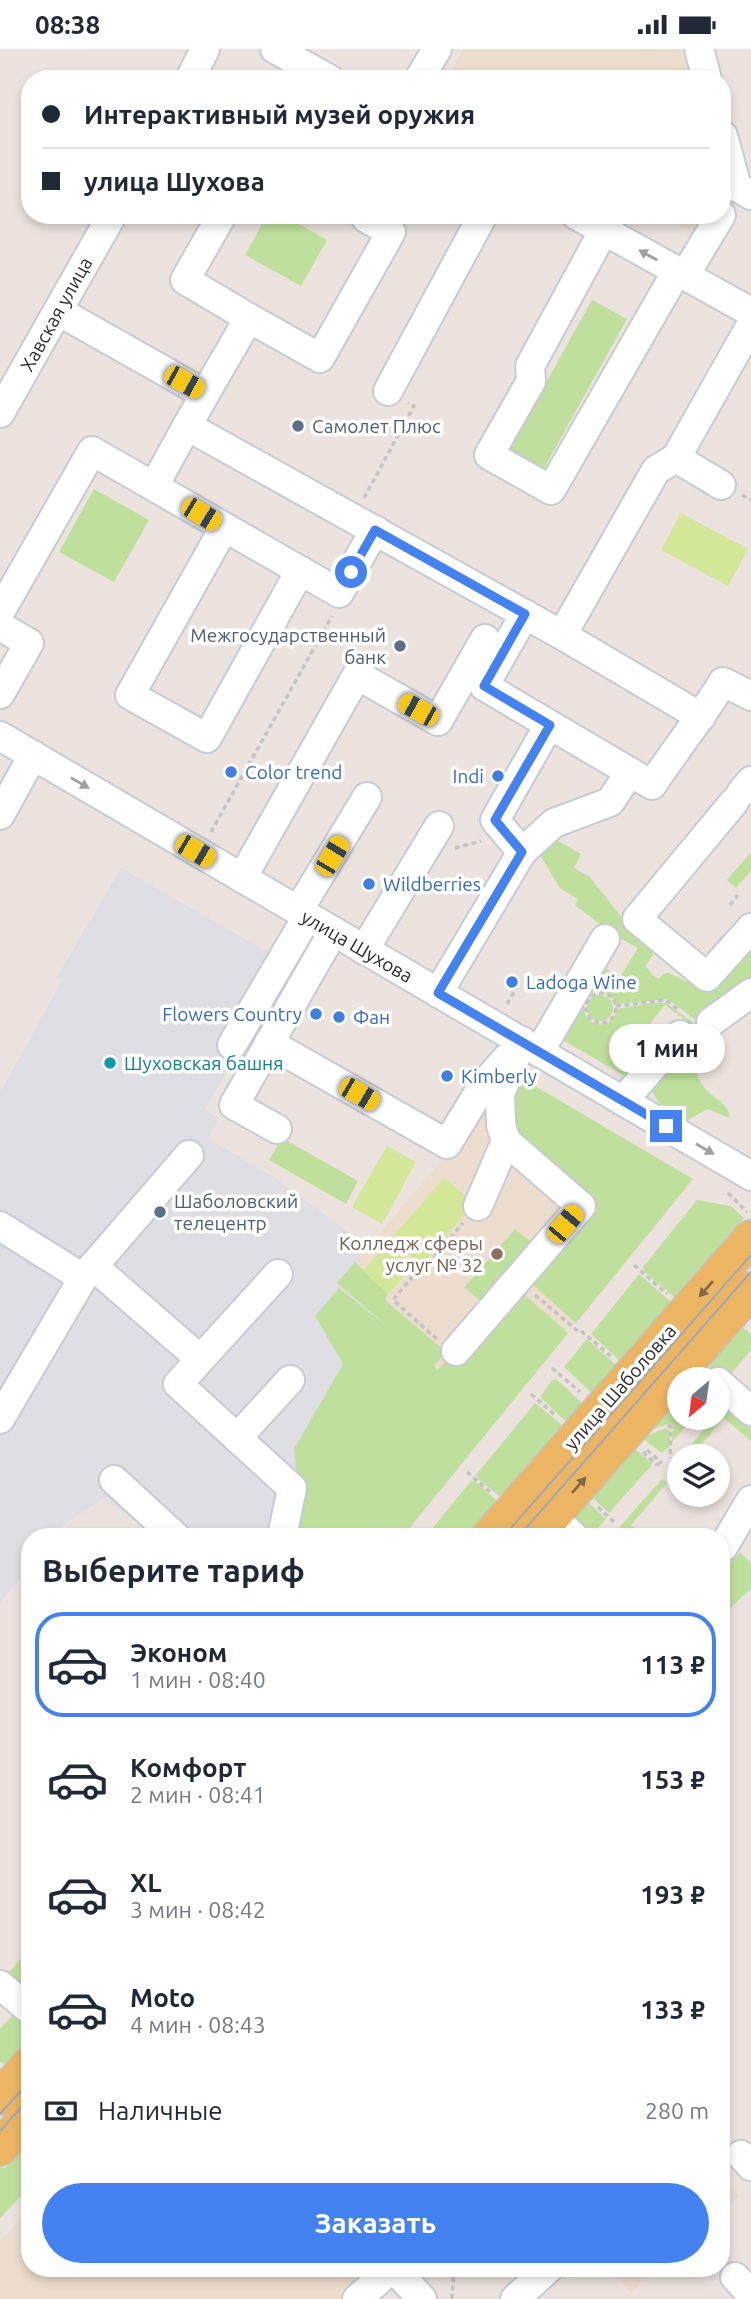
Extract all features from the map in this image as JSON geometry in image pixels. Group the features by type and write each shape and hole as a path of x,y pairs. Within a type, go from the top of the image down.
{"main road":[{"name":"улица Шаболовка","path":"497,1528 751,1238"},
{"name":"улица Шаболовка","path":"710,1367 751,1290"},
{"name":"улица Шаболовка","path":"555,1528 667,1414"},
{"path":"0,2148 21,2124"}],"street":[{"path":"194,70 205,49"},
{"path":"275,49 313,70"},
{"path":"424,70 437,49"},
{"path":"699,49 705,70"},
{"path":"731,155 746,190 731,205"},
{"name":"Хавская улица","path":"0,413 107,224"},
{"path":"217,224 185,280 320,358 391,232 377,224"},
{"path":"388,391 478,224"},
{"path":"593,224 751,311"},
{"path":"604,230 530,366 531,381 489,455 551,490 681,273 715,224"},
{"path":"58,311 205,394"},
{"path":"155,486 249,318"},
{"path":"562,635 656,470 676,458 751,325"},
{"path":"187,426 525,614 701,717"},
{"path":"0,612 92,450 339,593 364,524"},
{"path":"676,458 721,485"},
{"path":"224,528 130,695 207,738 300,571"},
{"path":"525,614 484,686 652,785 723,682 751,697"},
{"path":"0,625 29,643 0,694"},
{"path":"242,878 357,675 438,721 485,639"},
{"path":"513,843 495,820 550,725"},
{"name":"улица Шухова","path":"0,736 751,1176"},
{"path":"0,815 33,755"},
{"path":"438,993 513,843 554,823 610,802 630,772"},
{"path":"742,792 637,919 707,977 751,927"},
{"path":"232,1045 274,959 303,914 366,797"},
{"path":"364,950 435,832"},
{"path":"276,1129 234,1105 333,932"},
{"path":"456,1351 581,1206 506,1141 501,1125 500,1094 605,939"},
{"path":"623,1101 692,1024 751,993"},
{"path":"269,1043 446,1144 484,1084 531,1047"},
{"path":"478,1206 506,1141"},
{"path":"0,1419 88,1272 190,1155"},
{"path":"0,1226 88,1272 200,1359"},
{"path":"278,1274 178,1384 292,1488 284,1528"},
{"path":"237,1438 290,1380"},
{"path":"730,1393 751,1411"},
{"path":"114,1480 166,1528"},
{"path":"527,1493 553,1528"},
{"path":"730,1535 751,1500"},
{"path":"0,1985 21,2002"},
{"path":"357,2299 383,2277"},
{"path":"401,2277 422,2299"},
{"path":"515,2299 539,2277"}],"path":[{"path":"364,524 414,406 388,391"},
{"path":"210,834 335,610 339,593"},
{"path":"435,832 452,849 513,843"},
{"path":"730,905 738,895"},
{"path":"504,1009 516,988 511,984"},
{"path":"597,993 609,995 616,1006 613,1017 603,1023 592,1021 586,1011 587,1000 597,993"},
{"path":"616,1006 666,1000 692,1024"},
{"path":"729,1193 751,1215"},
{"path":"456,1351 450,1350 393,1300 418,1270 426,1267 478,1206"},
{"path":"517,1280 580,1333"},
{"path":"552,1368 581,1393"},
{"path":"531,1394 557,1417"},
{"path":"659,1460 664,1465"},
{"path":"467,1472 492,1493"},
{"path":"452,2299 453,2277"}],"shaded area":[{"path":"463,49 689,49 695,70 451,70"},
{"path":"679,224 698,224 693,232"},
{"name":"Шаболовский телецентр","path":"121,868 282,960 239,1049 205,1110 219,1118 208,1139 274,1177 368,1247 337,1284 497,1421 410,1528 143,1528 104,1498 60,1528 21,1528 21,1577 0,1603 0,1093 62,981 57,977"},
{"name":"Колледж сферы услуг № 32","path":"495,1091 681,1194 497,1421 337,1283 483,1112"},
{"path":"730,2185 739,2195 730,2203"},
{"path":"21,2219 21,2277 369,2277 382,2292 375,2299 0,2299 0,2241"},
{"path":"617,2277 648,2277 631,2293"}],"green space":[{"path":"262,224 299,224 327,240 301,286 245,255"},
{"path":"592,300 627,319 543,470 508,451"},
{"path":"94,489 149,520 114,582 59,552"},
{"path":"681,513 748,549 728,586 661,550"},
{"path":"546,834 581,854 574,868 590,877 629,927 655,951 645,967 658,979 669,973 702,989 719,983 751,952 751,986 697,1021 668,999 617,1004 609,994 597,992 587,982 598,964 620,977 638,948 614,935 575,905 578,899 560,888 537,850"},
{"path":"751,852 751,871 736,888 727,880"},
{"path":"585,985 593,993 586,1001 584,1009 592,1022 606,1024 613,1019 617,1009 666,1003 698,1026 696,1028 665,1005 640,1035 658,1052 630,1079 556,1036"},
{"path":"600,995 609,999 613,1008 609,1017 600,1021 591,1017 587,1008 591,999"},
{"path":"681,1054 696,1066 702,1085 725,1106 729,1118 708,1109 687,1120 658,1102 651,1089"},
{"path":"518,1076 693,1179 576,1323 532,1284 598,1210 535,1155 507,1119"},
{"path":"282,1138 358,1181 346,1204 269,1160"},
{"path":"387,1146 416,1162 382,1224 352,1207"},
{"path":"444,1178 474,1203 422,1265 391,1239"},
{"path":"697,1200 731,1206 744,1218 674,1297 644,1271 643,1267"},
{"path":"515,1229 537,1247 486,1305 464,1288"},
{"path":"386,1244 413,1266 388,1294 363,1271"},
{"path":"355,1262 388,1294 385,1300 446,1352 434,1366 437,1370 518,1289 568,1333 410,1528 296,1528 298,1491 294,1449 343,1364 315,1316 339,1288 388,1327 337,1283"},
{"path":"639,1274 671,1302 619,1360 591,1334"},
{"path":"742,1327 751,1334 751,1350 730,1375 730,1367 710,1367 706,1359"},
{"path":"587,1339 616,1365 591,1392 564,1367"},
{"path":"556,1379 581,1402 567,1421 540,1397 552,1380"},
{"path":"535,1403 562,1427 499,1496 476,1475"},
{"path":"667,1410 667,1424 648,1431"},
{"path":"730,1410 751,1427 751,1441 730,1423"},
{"path":"666,1428 670,1430 669,1444 662,1453 642,1438"},
{"path":"673,1430 682,1430 672,1442"},
{"path":"704,1430 714,1430 701,1444 691,1444"},
{"path":"633,1447 652,1463 651,1466 609,1513 592,1497"},
{"path":"662,1479 667,1483 631,1525 634,1528 619,1528"},
{"path":"471,1481 475,1481 496,1500 473,1528 433,1528"},
{"path":"586,1500 606,1519 598,1528 581,1528 575,1523 570,1507"},
{"path":"740,1552 751,1563 751,1589 730,1608 730,1563"},
{"path":"21,1958 21,1982 15,1989 2,1974 5,1970 9,1972"},
{"path":"18,2009 21,2012 21,2059 7,2065 0,2062 0,2029"},
{"path":"21,2150 21,2195 0,2218 0,2167 5,2168"}],"tram line":[{"path":"511,1528 751,1255"},
{"path":"526,1528 751,1272"},
{"path":"0,2114 21,2091"},
{"path":"0,2131 21,2108"}],"place":[{"name":"Самолет Плюс","path":"298,426"},
{"name":"Межгосударственный банк","path":"400,646"},
{"name":"Color trend","path":"231,772"},
{"name":"Indi","path":"498,776"},
{"name":"Wildberries","path":"369,884"},
{"name":"Ladoga Wine","path":"512,982"},
{"name":"Flowers Country","path":"316,1014"},
{"name":"Фан","path":"339,1017"},
{"name":"Шуховская башня","path":"110,1063"},
{"name":"Kimberly","path":"447,1076"},
{"name":"Шаболовский телецентр","path":"160,1212"},
{"name":"Колледж сферы услуг № 32","path":"497,1254"}],"route":[{"path":"351,572 375,530 525,614 484,686 550,725 495,820 522,852 438,993 666,1126"}]}
